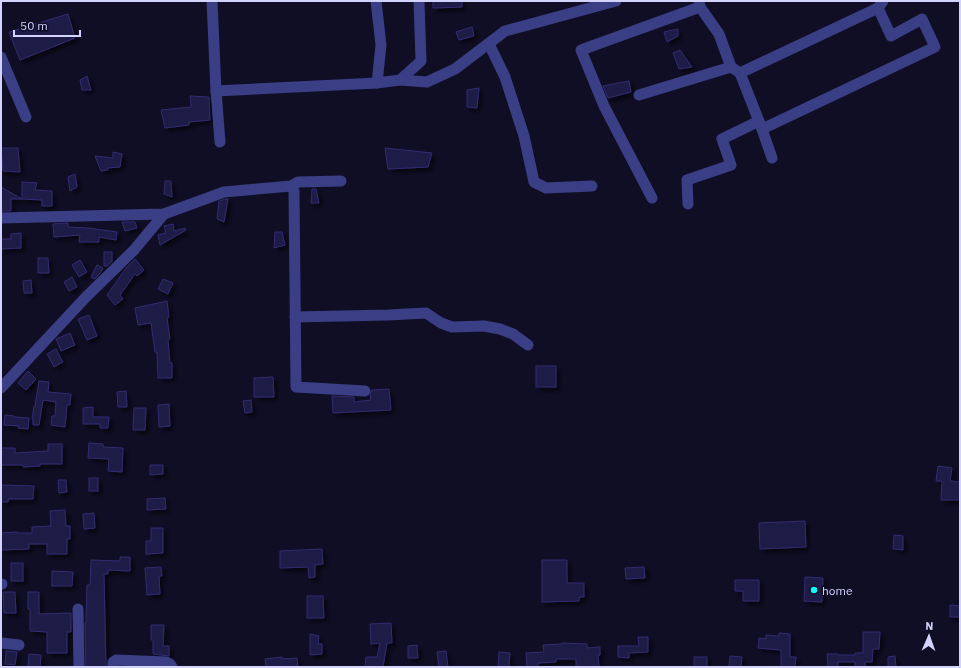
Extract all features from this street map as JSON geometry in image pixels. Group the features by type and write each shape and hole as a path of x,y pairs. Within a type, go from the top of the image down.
{"street":[{"path":"212,1 220,142"},
{"path":"377,1 381,45 377,83"},
{"path":"400,80 421,61 419,1"},
{"path":"216,91 377,83 400,80 427,82 455,69 505,31 616,1"},
{"path":"652,198 604,106 581,50 700,4 719,34 760,125 772,158"},
{"path":"639,95 735,70 880,5 891,36 922,19 935,47 760,125 722,139 731,165 687,180 688,204"},
{"path":"489,44 505,78 524,136 534,182 546,188 592,186"},
{"path":"1,57 26,117"},
{"path":"1,218 164,214 224,192 291,186 298,182 341,181"},
{"path":"291,186 294,191 296,387 365,391"},
{"path":"1,388 86,297 134,250 164,214"},
{"path":"295,317 426,313 441,323 452,327 484,326 500,329 514,334 528,345"},
{"path":"78,609 79,667"},
{"path":"1,643 19,644"},
{"path":"112,667 113,662 116,660 166,662 172,667"}],"building":[{"path":"433,1 462,1 462,7 433,8"},
{"path":"68,14 75,38 20,60 9,32"},
{"path":"472,27 474,36 459,40 456,32"},
{"path":"678,29 678,36 667,42 664,32"},
{"path":"680,50 692,67 679,69 673,53"},
{"path":"87,76 91,90 82,90 80,80"},
{"path":"629,81 631,92 608,98 603,86"},
{"path":"479,88 477,108 467,107 467,90"},
{"path":"190,96 209,97 210,120 189,122 189,125 165,128 161,110 191,107"},
{"path":"1,148 18,148 20,172 3,171"},
{"path":"385,148 432,153 428,167 388,169"},
{"path":"113,152 122,154 120,167 107,168 108,170 101,171 95,156 113,158"},
{"path":"75,174 77,187 70,191 68,177"},
{"path":"165,181 171,181 172,197 164,194"},
{"path":"22,182 37,183 35,190 52,191 52,206 42,206 42,200 22,199"},
{"path":"1,187 22,199 11,199 11,211 1,211"},
{"path":"312,189 316,189 319,203 311,203"},
{"path":"228,199 224,222 217,219 219,201"},
{"path":"122,222 135,222 137,228 125,231"},
{"path":"68,223 68,227 117,232 116,240 99,237 99,242 79,242 80,235 54,237 53,224"},
{"path":"173,224 174,231 185,228 186,230 160,245 158,235 166,233 164,226"},
{"path":"275,232 282,232 285,245 274,248"},
{"path":"21,233 21,248 1,249 1,239 11,239 11,234"},
{"path":"104,252 112,252 112,262 107,266 104,266"},
{"path":"38,258 48,258 49,273 38,273"},
{"path":"135,259 144,270 137,276 135,274 120,295 123,299 115,305 107,295 127,267"},
{"path":"80,260 87,272 79,277 72,265"},
{"path":"97,265 103,268 95,279 91,277"},
{"path":"72,277 77,287 69,291 64,282"},
{"path":"163,279 173,283 168,294 158,289"},
{"path":"31,280 32,293 24,293 23,281"},
{"path":"167,301 169,317 167,318 170,339 168,340 170,363 172,363 172,378 158,378 157,352 155,352 151,323 138,325 135,308"},
{"path":"89,315 97,336 87,340 78,319"},
{"path":"70,333 75,345 61,351 56,339"},
{"path":"56,349 63,362 54,367 47,354"},
{"path":"536,366 556,366 556,387 536,387"},
{"path":"28,371 36,379 26,390 18,383"},
{"path":"273,377 274,397 254,397 254,378"},
{"path":"39,381 49,382 48,392 71,394 70,405 67,405 65,427 51,425 52,416 55,416 56,402 43,400 39,425 33,425 32,419"},
{"path":"389,389 391,410 333,413 332,396 354,397 354,402 371,400 370,395 372,390"},
{"path":"126,391 127,407 118,407 117,392"},
{"path":"251,400 252,412 245,413 243,401"},
{"path":"169,404 170,426 159,427 158,405"},
{"path":"93,407 93,417 109,417 108,428 100,428 100,424 83,424 83,408"},
{"path":"134,408 146,408 145,430 133,430"},
{"path":"5,415 29,418 28,429 18,428 19,426 4,425"},
{"path":"89,443 103,444 103,447 123,448 122,472 108,471 109,459 88,458"},
{"path":"48,444 62,444 62,464 40,464 40,466 23,467 23,465 1,465 1,448 15,448 15,453 48,451"},
{"path":"150,465 163,465 163,474 150,475"},
{"path":"938,466 952,468 950,481 960,482 960,500 941,500 942,481 936,481"},
{"path":"89,478 98,478 98,491 89,491"},
{"path":"58,480 66,480 67,492 59,493"},
{"path":"1,485 34,486 33,499 8,499 8,502 1,502"},
{"path":"165,498 166,509 147,510 147,499"},
{"path":"65,510 66,526 70,526 70,539 67,539 67,554 47,554 47,544 29,544 29,549 1,550 1,533 32,533 32,527 51,526 50,511"},
{"path":"94,513 95,528 84,529 83,514"},
{"path":"805,521 806,547 760,549 759,523"},
{"path":"151,528 163,528 163,553 146,554 146,541 151,541"},
{"path":"894,535 903,536 903,550 893,549"},
{"path":"322,549 323,564 315,565 315,577 309,578 308,567 280,568 280,551"},
{"path":"120,557 130,557 130,571 108,570 108,574 104,574 106,667 86,667 85,623 87,585 90,585 91,560 120,561"},
{"path":"542,560 567,560 567,583 584,583 584,597 579,597 579,601 542,602"},
{"path":"11,563 23,563 23,581 11,581"},
{"path":"161,567 162,576 159,576 160,594 147,595 145,568"},
{"path":"644,567 645,578 626,579 625,568"},
{"path":"52,571 73,572 72,586 52,586"},
{"name":"home","path":"805,577 823,578 822,602 804,601"},
{"path":"735,580 759,580 759,601 743,601 743,591 735,591"},
{"path":"3,592 15,592 16,613 4,613"},
{"path":"28,592 39,592 39,614 71,613 71,632 67,632 67,653 47,653 47,632 30,631"},
{"path":"307,596 323,596 324,618 307,618"},
{"path":"950,605 960,606 960,617 950,617"},
{"path":"391,623 392,643 387,643 383,667 365,667 366,657 377,657 380,643 371,644 370,624"},
{"path":"151,625 164,625 163,646 169,646 169,656 153,654"},
{"path":"863,632 880,632 879,649 873,649 872,662 865,662 865,667 855,667 855,662 838,662 838,667 828,667 827,654 855,655 855,653 863,653"},
{"path":"779,633 790,634 790,657 796,657 795,667 781,667 781,650 758,648 759,638 766,639 766,635 779,636"},
{"path":"310,634 319,636 318,644 322,644 322,654 310,655"},
{"path":"638,637 648,637 648,652 629,653 629,658 618,657 618,646 639,646"},
{"path":"562,643 587,644 587,648 600,647 600,655 598,655 599,667 576,667 576,659 556,659 556,662 538,663 538,667 527,667 526,653 544,652 543,645"},
{"path":"417,645 418,658 408,658 408,646"},
{"path":"6,651 17,652 15,665 5,664"},
{"path":"446,651 448,667 439,667 437,652"},
{"path":"499,652 510,653 509,667 498,666"},
{"path":"29,654 41,655 40,667 28,667"},
{"path":"730,656 742,657 741,667 729,667"},
{"path":"895,656 896,667 888,667 888,657"},
{"path":"282,657 282,659 297,658 298,667 266,667 265,659"},
{"path":"694,657 707,657 707,667 694,667"}],"place":[{"name":"home","path":"814,590"}]}
